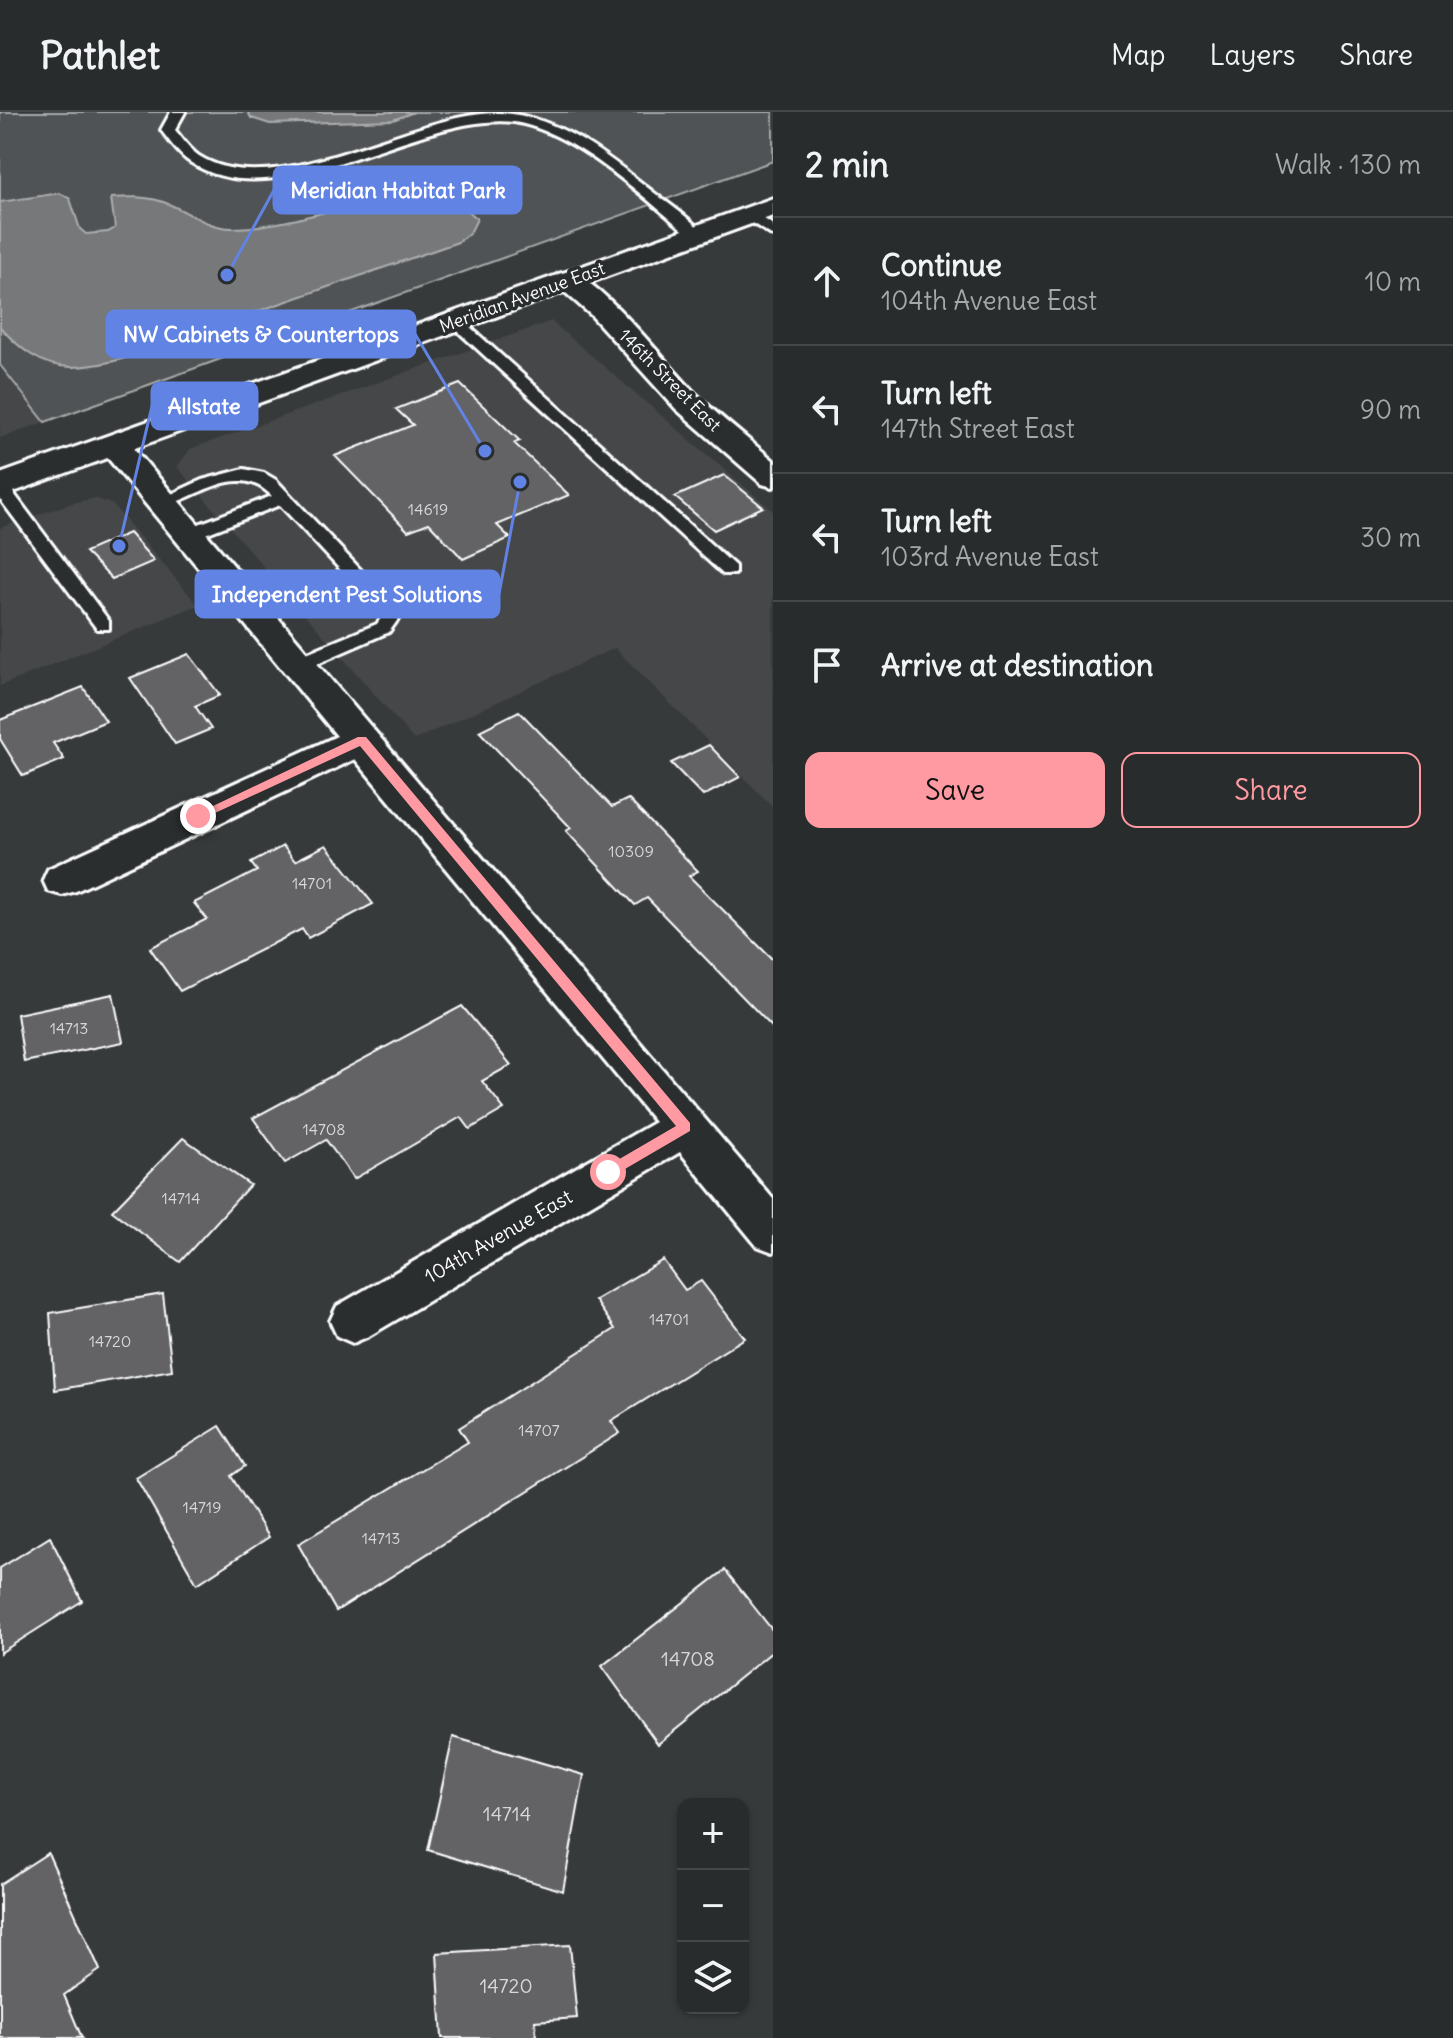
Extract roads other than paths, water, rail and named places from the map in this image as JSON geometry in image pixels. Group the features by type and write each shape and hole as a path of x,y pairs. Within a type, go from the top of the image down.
{"main road":[{"name":"Meridian Avenue East","path":"0,486 697,234 765,218"}],"street":[{"name":"146th Street East","path":"568,280 601,309 687,402 773,477"},
{"path":"114,445 773,1232"},
{"path":"62,880 362,740"},
{"name":"104th Avenue East","path":"353,1321 685,1127"}],"lane":[{"path":"178,112 168,130 181,151 205,166 248,174 305,167 453,120 496,117 537,122 576,143 697,234"},
{"path":"455,321 729,570"},
{"path":"162,502 236,475 252,474 267,480 385,606 390,618 383,628 298,664"},
{"path":"0,486 103,625"},
{"path":"189,534 283,498"}],"place":[{"name":"Meridian Habitat Park","path":"227,275"},
{"name":"NW Cabinets & Countertops","path":"485,451"},
{"name":"Independent Pest Solutions","path":"520,482"},
{"name":"Allstate","path":"119,546"}]}
